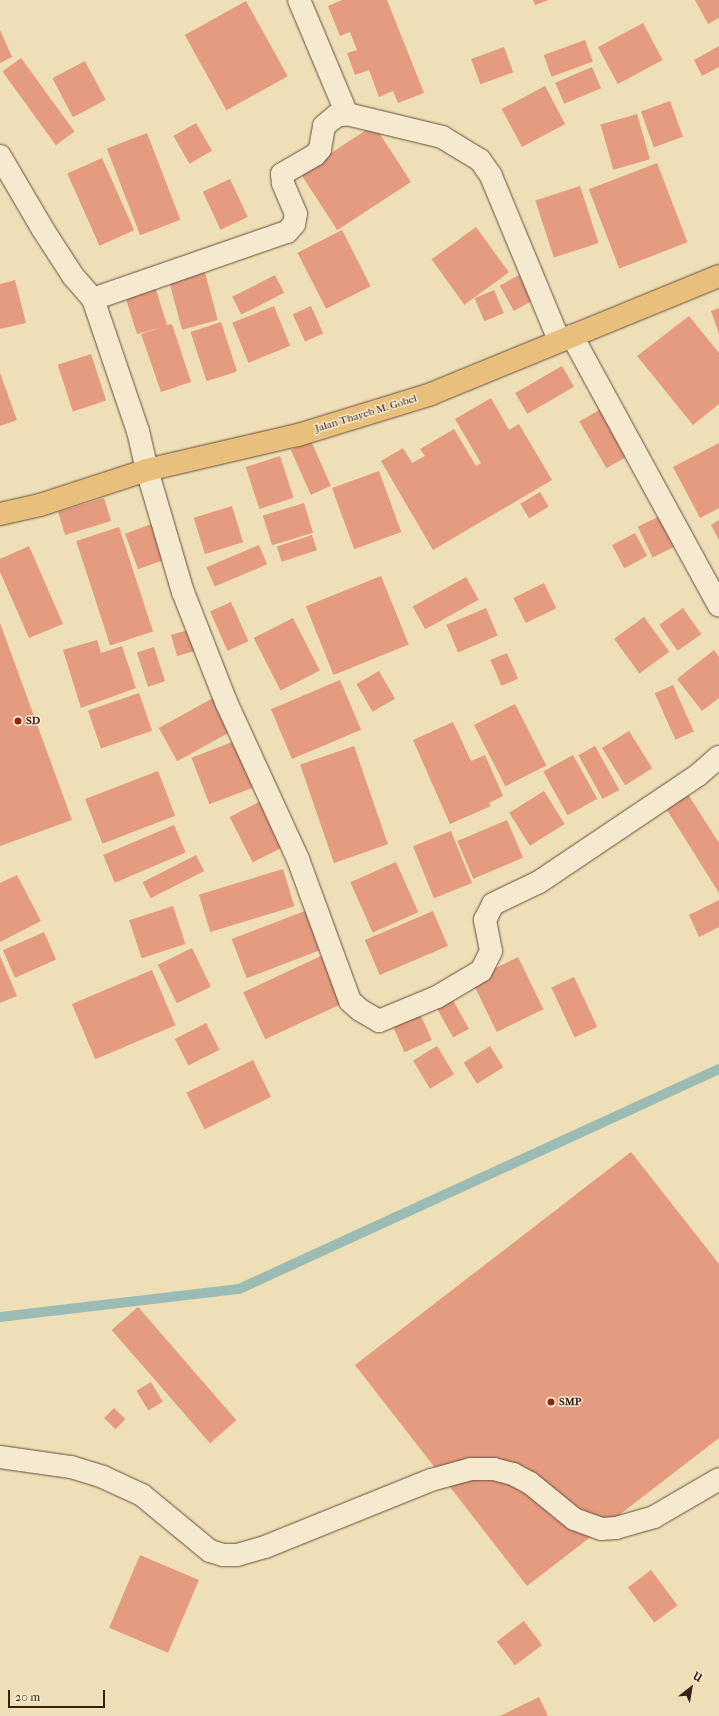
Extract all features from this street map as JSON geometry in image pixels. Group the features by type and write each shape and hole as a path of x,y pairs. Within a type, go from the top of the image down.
{"main road":[{"name":"Jalan Thayeb M. Gobel","path":"0,514 40,504 147,470 298,435 431,394 719,276"}],"street":[{"path":"299,0 347,114"},
{"path":"93,299 287,232 294,224 296,214 283,183 282,174 315,155 320,149 324,126 336,116 347,114 442,137 480,160 491,176 566,338 719,606"},
{"path":"0,156 50,241 93,299 138,431 147,470 183,592 227,704 298,859 350,1001 370,1018 379,1021 437,997 481,971 490,951 485,920 493,904 539,882 698,774 719,757"},
{"path":"0,1457 71,1467 104,1477 142,1495 210,1551 237,1555 265,1547 431,1480 471,1469 494,1469 513,1474 530,1483 574,1519 601,1529 616,1528 654,1516 719,1479"}],"building":[{"path":"342,0 387,0 424,93 398,103 393,91 379,97 369,70 355,75 347,53 357,50 350,32 340,36 328,6"},
{"path":"533,0 549,0 535,5"},
{"path":"695,0 719,0 719,18 708,24"},
{"path":"246,1 288,76 226,110 185,35"},
{"path":"643,23 663,60 618,84 598,47"},
{"path":"0,30 12,57 0,63"},
{"path":"585,40 593,62 552,77 544,55"},
{"path":"719,46 719,67 702,76 694,60"},
{"path":"504,47 513,72 480,84 471,59"},
{"path":"21,58 74,132 56,145 2,72"},
{"path":"85,61 106,100 73,117 52,78"},
{"path":"592,67 601,88 564,104 555,83"},
{"path":"545,86 565,124 522,147 502,109"},
{"path":"670,101 683,137 654,147 641,112"},
{"path":"637,114 650,159 613,170 600,124"},
{"path":"196,123 212,151 189,164 173,136"},
{"path":"374,125 411,182 337,230 300,173"},
{"path":"147,133 180,220 140,235 107,148"},
{"path":"102,158 134,230 99,246 67,173"},
{"path":"657,163 687,242 619,269 589,189"},
{"path":"230,179 248,217 221,230 203,192"},
{"path":"580,186 599,243 554,258 535,201"},
{"path":"476,227 509,272 464,305 432,259"},
{"path":"342,230 371,286 326,309 297,253"},
{"path":"203,265 218,320 182,330 167,275"},
{"path":"275,275 284,293 241,315 232,297"},
{"path":"519,275 533,300 514,311 500,286"},
{"path":"15,280 26,323 0,329 0,284"},
{"path":"153,280 167,325 172,324 191,382 161,392 141,334 162,327 137,334 123,290"},
{"path":"494,290 504,313 484,321 475,298"},
{"path":"274,306 290,346 248,363 232,323"},
{"path":"311,306 323,333 305,342 293,314"},
{"path":"719,308 719,334 711,311"},
{"path":"689,316 719,353 719,404 693,425 637,356"},
{"path":"221,322 237,371 207,381 191,332"},
{"path":"91,354 106,401 73,411 58,365"},
{"path":"562,366 574,387 527,414 515,393"},
{"path":"0,373 17,420 0,426"},
{"path":"491,398 509,430 519,424 552,480 433,550 381,461 403,448 412,463 425,456 420,449 454,429 476,466 481,463 455,419"},
{"path":"608,405 635,452 606,468 579,422"},
{"path":"311,441 331,486 311,495 291,450"},
{"path":"719,443 719,508 700,518 673,467"},
{"path":"280,456 294,498 259,509 246,467"},
{"path":"379,471 401,532 354,549 332,488"},
{"path":"540,492 549,507 529,518 520,504"},
{"path":"104,498 111,521 65,535 58,512"},
{"path":"304,503 313,533 272,545 263,516"},
{"path":"232,506 243,542 205,554 194,518"},
{"path":"662,515 677,546 653,557 638,527"},
{"path":"719,520 719,540 711,525"},
{"path":"157,522 170,558 138,569 125,534"},
{"path":"119,527 153,632 110,646 76,541"},
{"path":"635,533 647,556 624,568 612,545"},
{"path":"312,535 317,550 282,562 277,546"},
{"path":"259,545 267,564 215,587 207,567"},
{"path":"29,546 63,624 29,638 0,572 0,559"},
{"path":"381,576 409,645 334,675 306,606"},
{"path":"466,577 479,600 425,629 413,607"},
{"path":"544,583 556,608 526,623 513,598"},
{"path":"231,602 248,641 227,651 210,611"},
{"path":"486,608 498,636 458,652 446,625"},
{"path":"683,608 701,634 678,651 659,625"},
{"path":"644,617 669,652 639,674 614,639"},
{"path":"293,618 320,671 281,691 254,638"},
{"name":"SD","path":"0,623 72,820 0,846"},
{"path":"195,628 201,649 177,656 171,635"},
{"path":"97,640 101,653 122,646 136,688 81,708 63,650"},
{"path":"154,647 165,681 148,687 137,653"},
{"path":"714,650 719,657 719,698 702,711 677,679"},
{"path":"507,653 518,679 501,686 490,660"},
{"path":"379,671 395,699 372,712 356,684"},
{"path":"340,680 361,730 292,759 271,709"},
{"path":"673,685 694,732 675,740 655,693"},
{"path":"139,693 152,731 101,748 88,711"},
{"path":"213,698 231,731 177,761 159,728"},
{"path":"515,704 546,765 505,786 474,725"},
{"path":"453,722 471,761 485,755 503,796 489,803 491,806 450,824 413,740"},
{"path":"629,731 652,768 625,785 602,748"},
{"path":"240,739 258,786 209,804 191,758"},
{"path":"354,746 388,844 334,863 300,765"},
{"path":"595,746 619,790 603,799 578,755"},
{"path":"573,755 597,799 568,815 543,771"},
{"path":"158,771 175,816 102,844 85,799"},
{"path":"684,788 719,843 719,893 662,802"},
{"path":"544,791 565,824 530,846 509,813"},
{"path":"267,798 290,843 253,863 230,817"},
{"path":"507,820 523,858 473,879 457,841"},
{"path":"174,825 186,853 115,883 103,855"},
{"path":"451,831 472,883 434,898 413,846"},
{"path":"196,855 204,871 151,898 143,882"},
{"path":"396,862 418,912 373,933 350,882"},
{"path":"283,869 294,906 210,932 199,895"},
{"path":"17,875 41,921 0,942 0,883"},
{"path":"719,900 719,927 699,937 689,915"},
{"path":"173,906 185,944 142,958 129,920"},
{"path":"310,909 325,948 247,978 232,939"},
{"path":"433,911 448,946 380,975 365,940"},
{"path":"44,932 56,959 15,978 3,950"},
{"path":"192,948 211,987 177,1003 158,965"},
{"path":"323,955 345,1002 265,1039 243,992"},
{"path":"0,956 17,996 0,1003"},
{"path":"518,957 543,1009 497,1032 471,980"},
{"path":"152,970 175,1025 95,1059 72,1004"},
{"path":"574,977 597,1027 575,1037 551,988"},
{"path":"449,993 469,1029 453,1038 433,1002"},
{"path":"418,1009 432,1040 404,1052 391,1021"},
{"path":"206,1023 220,1050 188,1066 175,1039"},
{"path":"437,1046 454,1074 430,1089 413,1060"},
{"path":"490,1046 503,1067 477,1084 464,1062"},
{"path":"253,1060 271,1097 204,1129 186,1092"},
{"name":"SMP","path":"631,1152 719,1264 719,1438 527,1586 355,1365"},
{"path":"138,1307 236,1420 210,1443 112,1330"},
{"path":"151,1382 163,1402 148,1410 136,1391"},
{"path":"114,1408 125,1419 115,1429 104,1418"},
{"path":"140,1555 199,1580 168,1653 109,1628"},
{"path":"651,1570 677,1605 654,1623 628,1587"},
{"path":"524,1621 542,1645 515,1665 497,1641"},
{"path":"539,1697 548,1716 500,1716"}],"waterway":[{"path":"0,1317 239,1289 719,1069"}],"place":[{"name":"SD","path":"18,721"},
{"name":"SMP","path":"551,1402"}]}
